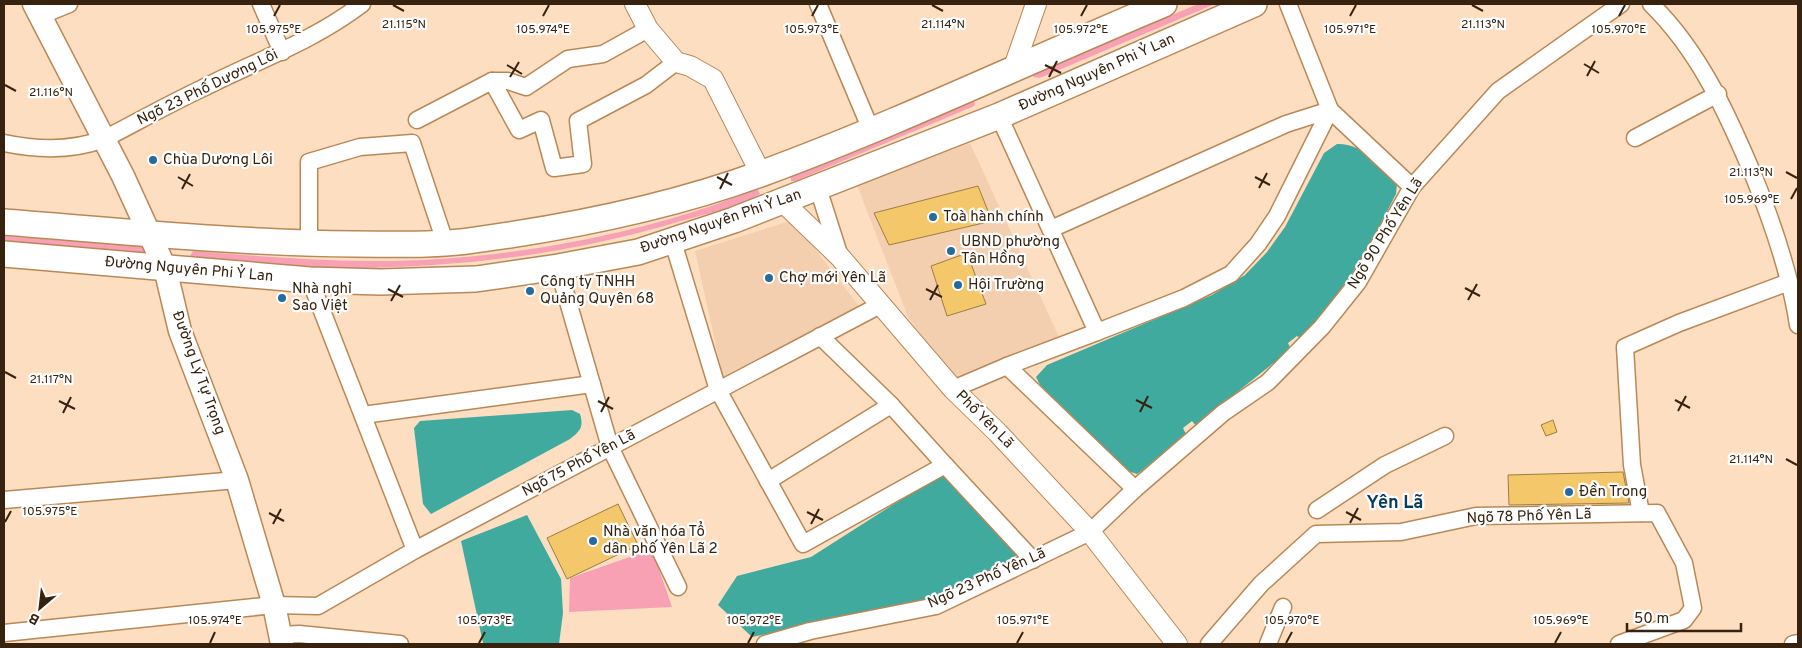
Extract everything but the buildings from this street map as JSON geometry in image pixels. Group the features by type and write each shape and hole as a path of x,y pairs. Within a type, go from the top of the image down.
{"main road":[{"path":"4,222 309,244 445,242 482,239 624,213 761,174 871,130 1164,4"},
{"name":"Đường Nguyên Phi Ỷ Lan","path":"4,254 310,280 439,282 558,267 638,252 673,242 783,202 999,116 1254,4"},
{"name":"Đường Lý Tự Trọng","path":"37,10 104,139 164,268 180,331 237,480 274,605 282,640"},
{"path":"999,116 1014,67"},
{"path":"761,174 783,202"}],"street":[{"path":"37,10 69,4"},
{"path":"261,4 282,52"},
{"name":"Ngõ 23 Phố Dương Lôi","path":"4,142 23,147 70,148 88,145 104,139 201,88 282,52 340,20 362,4"},
{"path":"635,4 648,29 676,62 690,66 713,79 761,174"},
{"path":"818,4 871,130"},
{"path":"1014,67 1036,4"},
{"path":"1288,4 1330,110 1412,186"},
{"name":"Ngõ 90 Phố Yên Lã","path":"1090,532 1135,489 1223,413 1268,382 1322,327 1358,282 1412,186 1498,91 1621,4"},
{"path":"1651,4 1671,23 1718,94 1768,212 1789,282 1798,325"},
{"path":"417,120 492,80 508,81 526,86 568,59 602,54 648,29"},
{"path":"492,80 520,130 541,120 554,168 584,164 578,121 646,85 676,62"},
{"path":"1635,138 1718,94"},
{"path":"1051,229 1286,124 1330,110"},
{"path":"953,389 1007,366 1184,298 1231,274 1258,244 1277,216 1330,110"},
{"path":"999,116 1097,332"},
{"path":"309,244 309,162 360,147 412,142 445,242"},
{"path":"818,188 840,257"},
{"name":"Phố Yên Lã","path":"783,202 840,257 953,389 998,433 1090,532 1177,644"},
{"path":"673,242 718,390 803,544 945,465"},
{"path":"558,267 610,447 678,588"},
{"path":"310,280 415,550"},
{"path":"1619,644 1684,620 1694,608 1684,563 1649,513 1632,465 1625,347 1680,322 1789,282"},
{"name":"Ngõ 75 Phố Yên Lã","path":"4,633 274,605 318,606 415,550 880,304"},
{"path":"820,336 891,405 1033,560"},
{"path":"1007,366 1135,489"},
{"path":"363,415 592,384"},
{"path":"768,481 891,405"},
{"path":"1317,510 1385,466 1445,436"},
{"path":"4,500 237,480"},
{"name":"Ngõ 78 Phố Yên Lã","path":"1210,644 1261,584 1316,534 1401,532 1476,516 1649,513"},
{"name":"Ngõ 23 Phố Yên Lã","path":"765,644 810,631 936,606 1090,532"},
{"path":"1268,644 1283,607"},
{"path":"282,640 299,634 400,644"},
{"path":"1793,644 1798,642"}],"shaded area":[{"path":"1198,4 1215,4 1040,78 1033,77 1034,73"},
{"path":"974,100 975,105 972,107 795,181 791,181 791,176"},
{"name":"UBND phường Tân Hồng","path":"970,143 1060,339 954,381 908,317 857,185"},
{"path":"758,190 760,194 744,202 641,232 561,250 479,261 438,265 336,268 197,259 190,256 193,251 317,260 392,261 483,255 576,241 623,231 712,206"},
{"name":"Chợ mới Yên Lã","path":"793,220 859,306 723,378 695,251"},
{"path":"4,236 147,247 148,254 4,242"},
{"path":"652,549 672,607 569,612 570,578"}],"water":[{"path":"1337,144 1355,147 1363,151 1378,163 1397,184 1396,194 1364,256 1322,316 1302,340 1297,336 1288,343 1291,349 1221,405 1197,427 1192,421 1183,428 1186,434 1140,472 1137,474 1128,471 1040,385 1036,377 1047,365 1212,295 1245,275 1267,252 1285,227 1324,153"},
{"path":"572,410 580,414 582,422 579,431 570,439 431,514 423,504 414,428 420,421"},
{"path":"941,474 1020,553 954,597 752,637 718,605 737,576 811,557"},
{"path":"527,515 561,579 563,613 559,644 483,643 461,541"}],"place":[{"name":"Chùa Dương Lôi","path":"153,160"},
{"name":"Toà hành chính","path":"933,217"},
{"name":"UBND phường Tân Hồng","path":"951,251"},
{"name":"Chợ mới Yên Lã","path":"769,278"},
{"name":"Hội Trường","path":"958,285"},
{"name":"Công ty TNHH Quảng Quyên 68","path":"530,291"},
{"name":"Nhà nghỉ Sao Việt","path":"282,298"},
{"name":"Đền Trong","path":"1569,492"},
{"name":"Nhà văn hóa Tổ dân phố Yên Lã 2","path":"593,541"}],"district":[{"name":"Yên Lã","path":"1395,503"}]}
